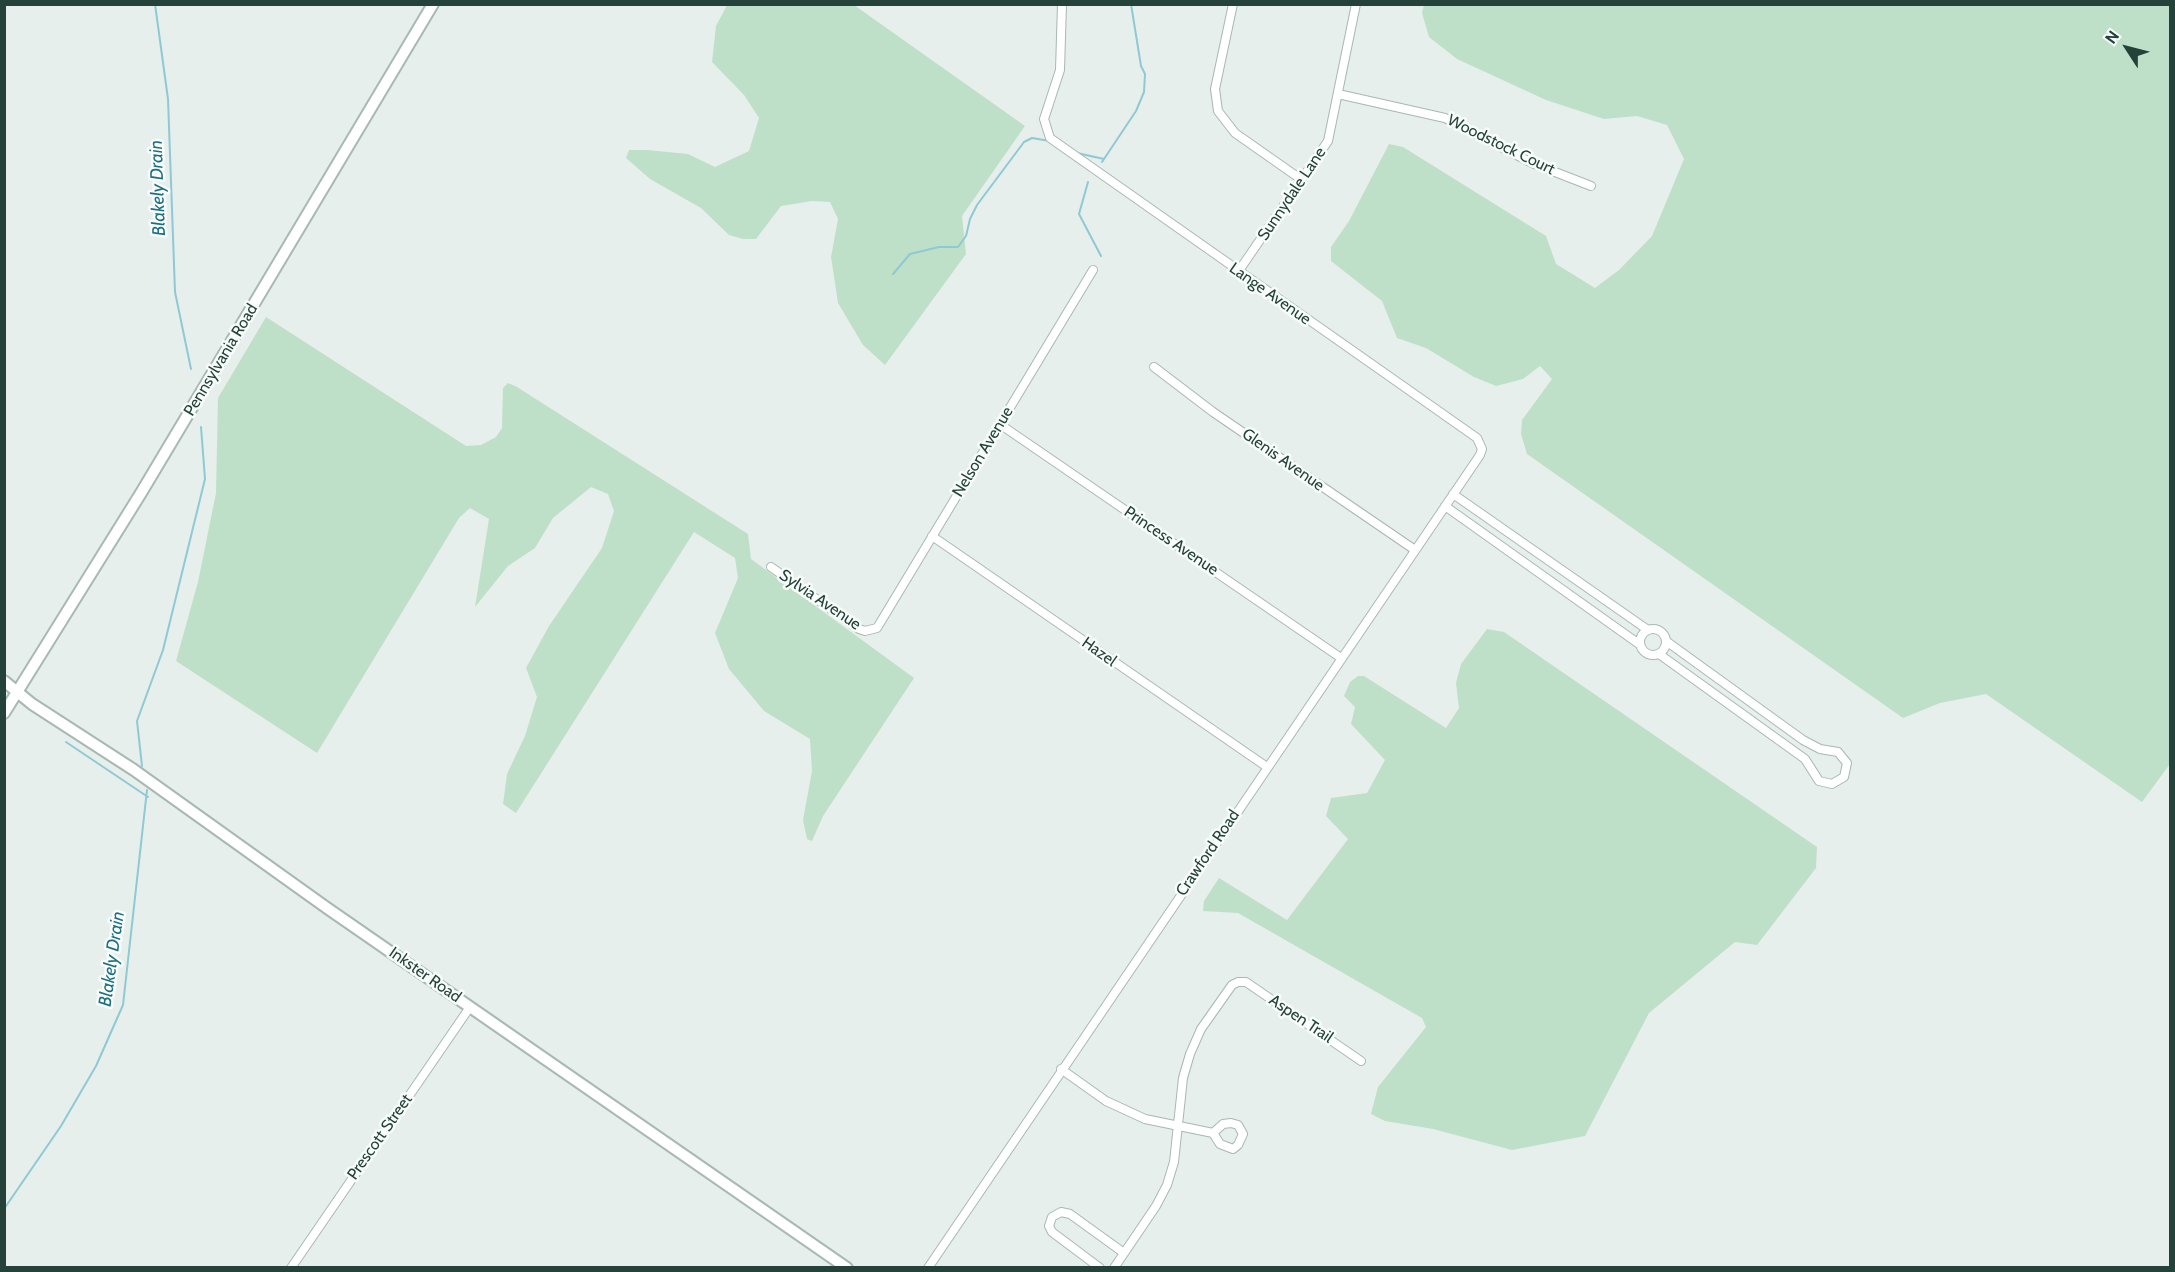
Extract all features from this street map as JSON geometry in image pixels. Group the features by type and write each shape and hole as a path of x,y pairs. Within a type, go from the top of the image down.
{"street":[{"name":"Pennsylvania Road","path":"4,713 141,493 433,4"},
{"name":"Lange Avenue","path":"1062,4 1060,70 1044,118 1048,135 1064,150 1477,438"},
{"path":"1233,4 1215,89 1218,111 1235,133 1302,180"},
{"name":"Sunnydale Lane","path":"1238,272 1328,141 1356,4"},
{"name":"Woodstock Court","path":"1338,94 1445,118 1533,163 1592,186"},
{"name":"Nelson Avenue","path":"871,631 881,622 1093,270"},
{"name":"Glenis Avenue","path":"1154,367 1213,412 1414,550"},
{"name":"Princess Avenue","path":"1000,425 1341,658"},
{"name":"Crawford Road","path":"928,1268 1480,455 1482,446 1477,438"},
{"path":"1445,506 1640,644 1644,653 1659,654 1795,752 1809,764 1816,777 1824,783 1837,783 1844,777 1847,763 1841,754 1820,749 1803,740 1666,641 1662,632 1648,630 1454,494"},
{"name":"Hazel","path":"932,536 1267,767"},
{"path":"1546,576 1554,564"},
{"name":"Sylvia Avenue","path":"771,567 859,629 871,631"},
{"path":"1640,644 1642,634 1648,630"},
{"path":"1659,654 1666,641"},
{"name":"Inkster Road","path":"4,681 847,1268"},
{"path":"1730,706 1738,694"},
{"path":"1795,752 1803,740"},
{"name":"Aspen Trail","path":"1178,1126 1184,1078 1194,1043 1227,991 1238,982 1245,982 1259,990 1361,1061"},
{"name":"Prescott Street","path":"291,1268 470,1007"},
{"path":"1061,1069 1122,1110 1145,1119 1213,1133"},
{"path":"1114,1268 1156,1206 1167,1185 1174,1162 1178,1126"},
{"path":"1100,1268 1052,1232 1050,1223 1055,1214 1063,1212 1070,1214 1125,1253"}],"green space":[{"path":"727,5 854,5 1025,126 962,216 966,254 885,365 863,345 838,303 831,257 838,219 830,202 812,201 781,206 756,239 743,239 729,235 701,208 650,179 626,158 629,150 688,154 715,167 749,151 759,118 744,95 712,62 716,26"},
{"path":"1424,5 2170,5 2170,764 2142,802 1986,694 1940,703 1903,718 1527,454 1521,434 1522,420 1552,379 1540,366 1523,379 1496,386 1474,377 1426,348 1397,338 1382,301 1331,261 1331,247 1349,221 1389,144 1403,147 1546,236 1556,264 1595,288 1619,270 1652,236 1684,159 1667,125 1637,116 1604,119 1546,100 1457,59 1429,37 1422,13"},
{"path":"266,317 466,446 481,445 496,437 502,428 503,388 508,383 517,387 748,534 751,559 914,678 823,816 812,841 807,839 803,820 812,771 810,739 764,711 729,669 715,633 738,578 735,558 694,532 516,813 503,804 507,774 525,736 537,697 526,668 549,626 602,548 614,511 608,494 591,487 553,518 535,548 508,566 475,607 489,519 470,508 459,518 317,753 176,661 198,582 216,493 218,398"},
{"path":"1487,629 1504,632 1817,847 1816,868 1757,945 1735,942 1649,1013 1585,1136 1512,1150 1433,1129 1385,1121 1371,1114 1378,1087 1426,1027 1422,1018 1238,913 1203,911 1204,901 1219,878 1287,920 1348,839 1326,816 1331,798 1367,793 1385,760 1351,724 1355,707 1344,696 1350,682 1358,676 1364,676 1446,728 1459,708 1456,683 1461,664"}],"waterway":[{"name":"Blakely Drain","path":"155,4 168,99 175,292 191,369"},
{"path":"1102,162 1136,111 1144,92 1145,74 1141,66 1131,4"},
{"path":"893,274 910,254 939,247 958,247 966,236 970,219 977,205 1024,142 1032,138 1050,141"},
{"path":"1077,153 1104,159"},
{"path":"1088,182 1079,214 1101,256"},
{"name":"Blakely Drain","path":"142,766 137,721 163,650 205,479 201,427"},
{"path":"66,742 148,797"},
{"name":"Blakely Drain","path":"4,1209 61,1126 96,1066 123,1005 147,790"}]}
